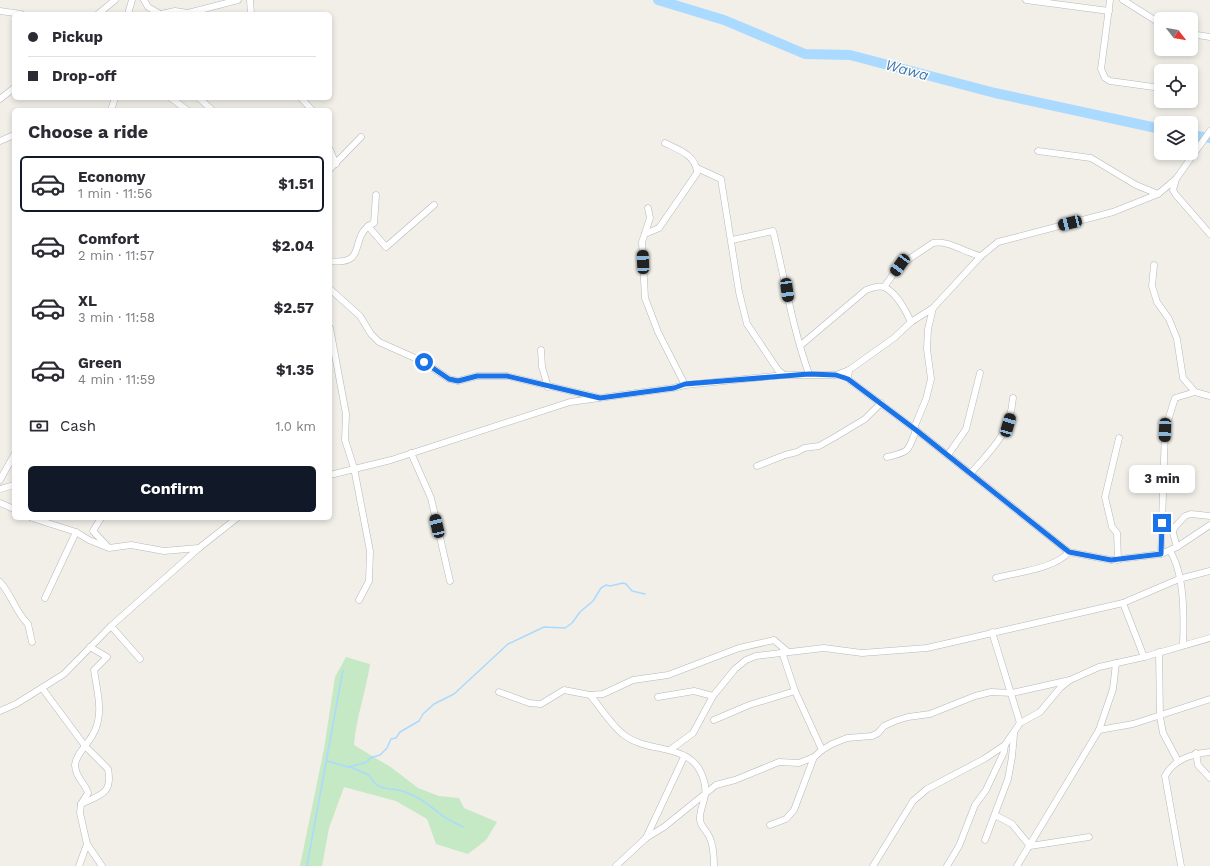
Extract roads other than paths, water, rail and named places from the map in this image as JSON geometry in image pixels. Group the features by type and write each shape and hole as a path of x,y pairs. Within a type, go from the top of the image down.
{"street":[{"path":"100,12 115,0"},
{"path":"129,12 132,0"},
{"path":"144,0 148,6 157,12"},
{"path":"192,12 238,0"},
{"path":"250,0 251,12"},
{"path":"1026,0 1109,11"},
{"path":"1110,0 1102,69 1105,78 1110,81 1154,87"},
{"path":"1123,0 1154,20"},
{"path":"0,11 12,13"},
{"path":"170,12 182,12"},
{"path":"1198,35 1210,37"},
{"path":"0,99 12,90"},
{"path":"174,100 184,108"},
{"path":"201,100 209,108"},
{"path":"303,100 310,108"},
{"path":"836,375 848,370 894,338 911,322 933,308 981,256 998,242 1113,212 1158,194 1176,180 1209,132"},
{"path":"0,141 12,135"},
{"path":"332,167 361,137"},
{"path":"645,234 659,228 697,174 697,168 693,160 687,154 665,143"},
{"path":"1038,151 1091,158 1136,185 1158,194"},
{"path":"332,155 336,164"},
{"path":"697,168 721,179 732,240 739,292 747,324 778,370 784,375"},
{"path":"1176,180 1173,190 1176,195 1210,234"},
{"path":"332,261 343,262 351,260 355,254 362,232 374,223 376,195"},
{"path":"368,226 386,247 434,205"},
{"path":"648,208 650,218 642,242 645,298 658,332 685,384"},
{"path":"732,240 773,231 785,279 792,322 801,345 809,374"},
{"path":"884,287 900,265 934,243 939,242 950,244 971,254 981,256"},
{"path":"1154,264 1152,286 1156,302 1169,319 1177,339 1183,378 1195,392"},
{"path":"801,345 866,290 876,286 884,287 894,296 905,310 911,322"},
{"path":"332,291 360,316 371,334 379,342 424,362 449,379 458,381 477,376 507,376 548,387 600,398"},
{"path":"887,457 905,453 910,447 926,399 931,379 927,349 928,329 933,308"},
{"path":"332,343 346,414 345,440 354,468 370,551 369,581 359,600"},
{"path":"541,350 542,367 548,387"},
{"path":"848,370 848,379"},
{"path":"948,455 966,429 980,373"},
{"path":"332,474 391,460 570,402 674,388 685,384 784,375 836,375 848,379 881,403 1069,552 1118,560 1161,554 1177,548 1210,525"},
{"path":"1161,554 1165,430 1175,398 1195,392 1210,396"},
{"path":"971,473 999,441 1008,425 1013,398"},
{"path":"757,466 797,452 804,448 819,446 865,419 881,403"},
{"path":"1118,560 1117,533 1112,527 1105,496 1119,438"},
{"path":"410,453 431,498 450,581"},
{"path":"0,480 12,459"},
{"path":"0,488 7,488 12,486"},
{"path":"0,503 12,508"},
{"path":"1177,548 1173,533 1174,528 1185,516 1191,514 1210,516"},
{"path":"38,520 76,532 109,548 131,545 164,551 199,548"},
{"path":"99,520 93,531 109,548"},
{"path":"0,711 16,704 64,674 111,626 199,548 234,520"},
{"path":"45,598 76,532"},
{"path":"180,550 191,555"},
{"path":"1170,551 1177,570 1184,611 1183,645"},
{"path":"996,578 1051,564 1063,558 1069,552"},
{"path":"670,750 693,733 713,696 735,669 746,660 756,656 785,651 824,648 862,653 927,648 1123,603 1179,580 1210,571"},
{"path":"0,582 6,588 22,619 28,624 32,642"},
{"path":"1123,603 1144,657"},
{"path":"111,626 140,659"},
{"path":"992,632 1020,723"},
{"path":"616,866 646,838 664,827 716,785 736,780 779,762 799,763 814,757 822,750 848,738 872,736 878,733 884,726 895,721 908,717 930,714 975,696 991,692 1012,693 1070,680 1099,667 1144,657 1210,638"},
{"path":"499,692 529,704 541,704 564,690 590,695 603,694 633,680 668,674 739,648 774,640 785,651 795,691 822,750"},
{"path":"90,647 107,657 94,670 101,704 93,735 78,756 75,765 77,774 88,793 81,804 80,813 87,844 102,866"},
{"path":"1159,652 1160,716 1163,733 1178,761"},
{"path":"1017,866 1099,730 1113,689 1116,663"},
{"path":"873,866 913,801 927,789 984,759 1005,745 1014,734 1020,723 1040,712 1060,688 1070,680"},
{"path":"42,688 85,746 108,769 109,786 106,792 81,804"},
{"path":"658,697 694,691 713,696"},
{"path":"714,720 749,705 795,691"},
{"path":"590,695 624,735 643,745 670,750 684,756 699,767 706,792 700,819 710,837 714,866"},
{"path":"1099,730 1133,724 1210,699"},
{"path":"985,840 990,822 995,815 1008,779 1014,734"},
{"path":"947,866 959,846 976,805 986,790 1004,752 1005,745"},
{"path":"1181,866 1165,776 1169,768 1178,761 1196,753 1210,752"},
{"path":"1196,753 1198,765 1210,778"},
{"path":"646,838 684,756"},
{"path":"770,825 786,819 794,810 814,757"},
{"path":"995,815 1012,824 1030,846"},
{"path":"1030,846 1090,837"},
{"path":"79,866 87,844"}],"waterway":[{"name":"Wawa","path":"658,0 724,20 805,54 850,55 995,93 1154,127"},
{"name":"Wawa","path":"1198,136 1210,138"},
{"path":"327,761 348,767 367,762 370,758 380,755 387,748 391,739 396,738 400,732 419,721 423,714 434,704 454,694 508,644 544,627 565,628 572,623 580,612 593,601 601,588 606,585 610,586 623,583 626,584 632,591 645,594"},
{"path":"307,866 343,670"},
{"path":"350,767 369,775 380,787 400,790 415,796 451,821 463,827"}]}
